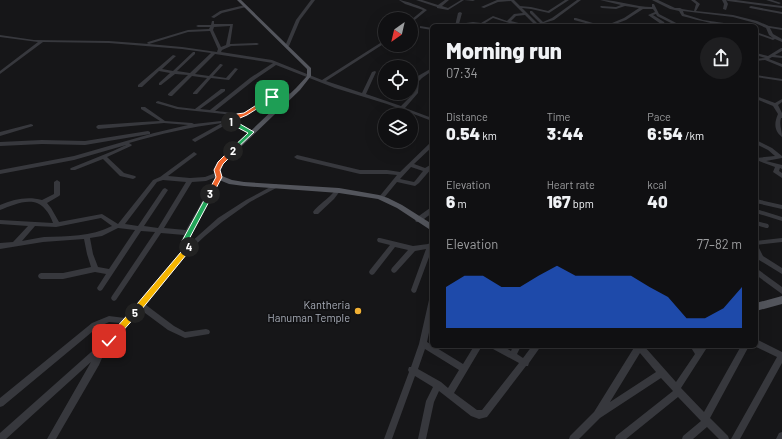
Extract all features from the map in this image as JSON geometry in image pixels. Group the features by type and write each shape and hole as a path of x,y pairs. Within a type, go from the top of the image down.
{"main road":[{"path":"239,0 309,69 305,82 220,163 217,170 219,176 233,183 337,191 381,198 430,227"},
{"path":"758,306 782,300"}],"street":[{"path":"287,46 298,20 314,0"},
{"path":"401,0 404,3 418,6 425,10 418,16"},
{"path":"418,0 427,4 450,9 463,0"},
{"path":"427,4 432,0"},
{"path":"438,7 447,0"},
{"path":"466,0 473,0"},
{"path":"483,8 497,1 512,0 524,14 537,24"},
{"path":"519,7 549,12 568,0"},
{"path":"531,12 543,24 553,19 579,0"},
{"path":"602,0 627,3 642,8 653,8"},
{"path":"676,24 657,13 653,8 653,0 661,1 667,7 716,13 759,22 768,27 782,29"},
{"path":"693,0 698,4 695,10"},
{"path":"724,0 726,4 724,9"},
{"path":"728,0 782,6"},
{"path":"768,0 782,6"},
{"path":"602,7 616,8 627,3"},
{"path":"145,45 212,23 221,12 244,6"},
{"path":"751,7 782,13"},
{"path":"612,24 625,19 642,8"},
{"path":"680,9 683,15 694,19 725,24"},
{"path":"759,22 760,15 764,10"},
{"path":"457,24 460,13"},
{"path":"657,13 650,15 663,24"},
{"path":"508,22 515,15 524,14"},
{"path":"472,24 482,24 493,18 518,24"},
{"path":"575,19 594,24"},
{"path":"212,23 218,52"},
{"path":"194,27 212,23 229,24 233,26 228,46"},
{"path":"768,27 771,35 782,41"},
{"path":"421,28 430,29"},
{"path":"758,34 777,39"},
{"path":"0,36 42,41 110,42 218,52 276,63 299,70 308,76 402,108 409,100"},
{"path":"164,38 176,44 189,46"},
{"path":"0,73 42,41"},
{"path":"170,95 218,52 228,46 239,43 257,44"},
{"path":"323,81 378,46"},
{"path":"758,60 768,57 782,49"},
{"path":"161,84 194,53"},
{"path":"758,54 768,57 782,57"},
{"path":"140,86 174,56"},
{"path":"768,57 782,66"},
{"path":"212,111 252,79 276,63"},
{"path":"195,93 221,64"},
{"path":"158,70 227,78 236,69"},
{"path":"418,79 430,70"},
{"path":"363,95 374,72"},
{"path":"758,76 780,80 782,85"},
{"path":"196,110 223,90"},
{"path":"158,102 171,107 239,115 245,114 272,97 280,94 292,95"},
{"path":"758,98 775,105 781,116 777,122 778,130 782,135"},
{"path":"775,105 782,100"},
{"path":"143,108 164,122"},
{"path":"418,114 430,119"},
{"path":"195,140 239,115"},
{"path":"0,172 56,162 156,134 196,125 230,120 252,132"},
{"path":"98,127 164,122 180,122 196,125"},
{"path":"0,134 31,125"},
{"path":"0,144 42,142 85,143 147,133 156,134"},
{"path":"73,169 122,149 137,140"},
{"path":"758,143 781,157"},
{"path":"381,198 401,174 430,146"},
{"path":"0,246 44,240 87,238 119,226 155,181 162,178 194,154"},
{"path":"104,157 122,175 133,177"},
{"path":"297,157 360,172 387,172 401,174"},
{"path":"758,160 781,157"},
{"path":"758,160 780,166 776,172 782,176"},
{"path":"410,165 426,170"},
{"path":"396,180 415,184 419,182 426,170 430,167"},
{"path":"162,178 190,180 219,176"},
{"path":"189,247 185,241 188,233 219,176"},
{"path":"114,298 160,230 190,180"},
{"path":"42,203 57,195 57,182"},
{"path":"0,439 102,348 141,306 189,247 220,220 248,201 276,186"},
{"path":"100,288 165,190"},
{"path":"316,212 321,205 332,198 337,191"},
{"path":"0,208 13,203 29,201 42,203 48,208 57,224"},
{"path":"758,202 782,207"},
{"path":"770,205 771,216"},
{"path":"418,220 430,211"},
{"path":"758,212 782,219"},
{"path":"0,222 57,224 100,216 119,226 188,233"},
{"path":"15,244 33,224"},
{"path":"758,224 766,226"},
{"path":"87,238 95,269"},
{"path":"380,240 413,249 430,245"},
{"path":"758,243 778,242 782,240"},
{"path":"372,272 394,244"},
{"path":"414,290 430,248"},
{"path":"394,270 413,249"},
{"path":"758,252 761,258 782,271"},
{"path":"41,276 63,276 95,269 110,272"},
{"path":"758,273 782,291"},
{"path":"141,306 171,328 185,335 206,332"},
{"path":"388,439 412,370 423,344 430,310"},
{"path":"0,403 95,325 109,319 127,321"},
{"path":"423,344 464,369"},
{"path":"735,439 782,356 758,344"},
{"path":"51,439 96,362 102,348"},
{"path":"449,394 477,348"},
{"path":"499,348 525,363"},
{"path":"513,356 516,348"},
{"path":"412,370 438,386 474,413 479,415 484,414 536,348"},
{"path":"597,415 638,348"},
{"path":"641,348 677,391 725,439"},
{"path":"695,348 699,354"},
{"path":"619,439 677,391 703,348"},
{"path":"686,439 706,420 744,348"},
{"path":"573,439 597,415 661,373"},
{"path":"422,439 430,401 438,386"}],"place":[{"name":"Kantheria Hanuman Temple","path":"358,311"}],"route":[{"path":"109,341 149,297 177,260 189,247 185,241 219,177 217,170 220,163 252,132 234,124 230,120 239,115 245,114 272,97"}]}
